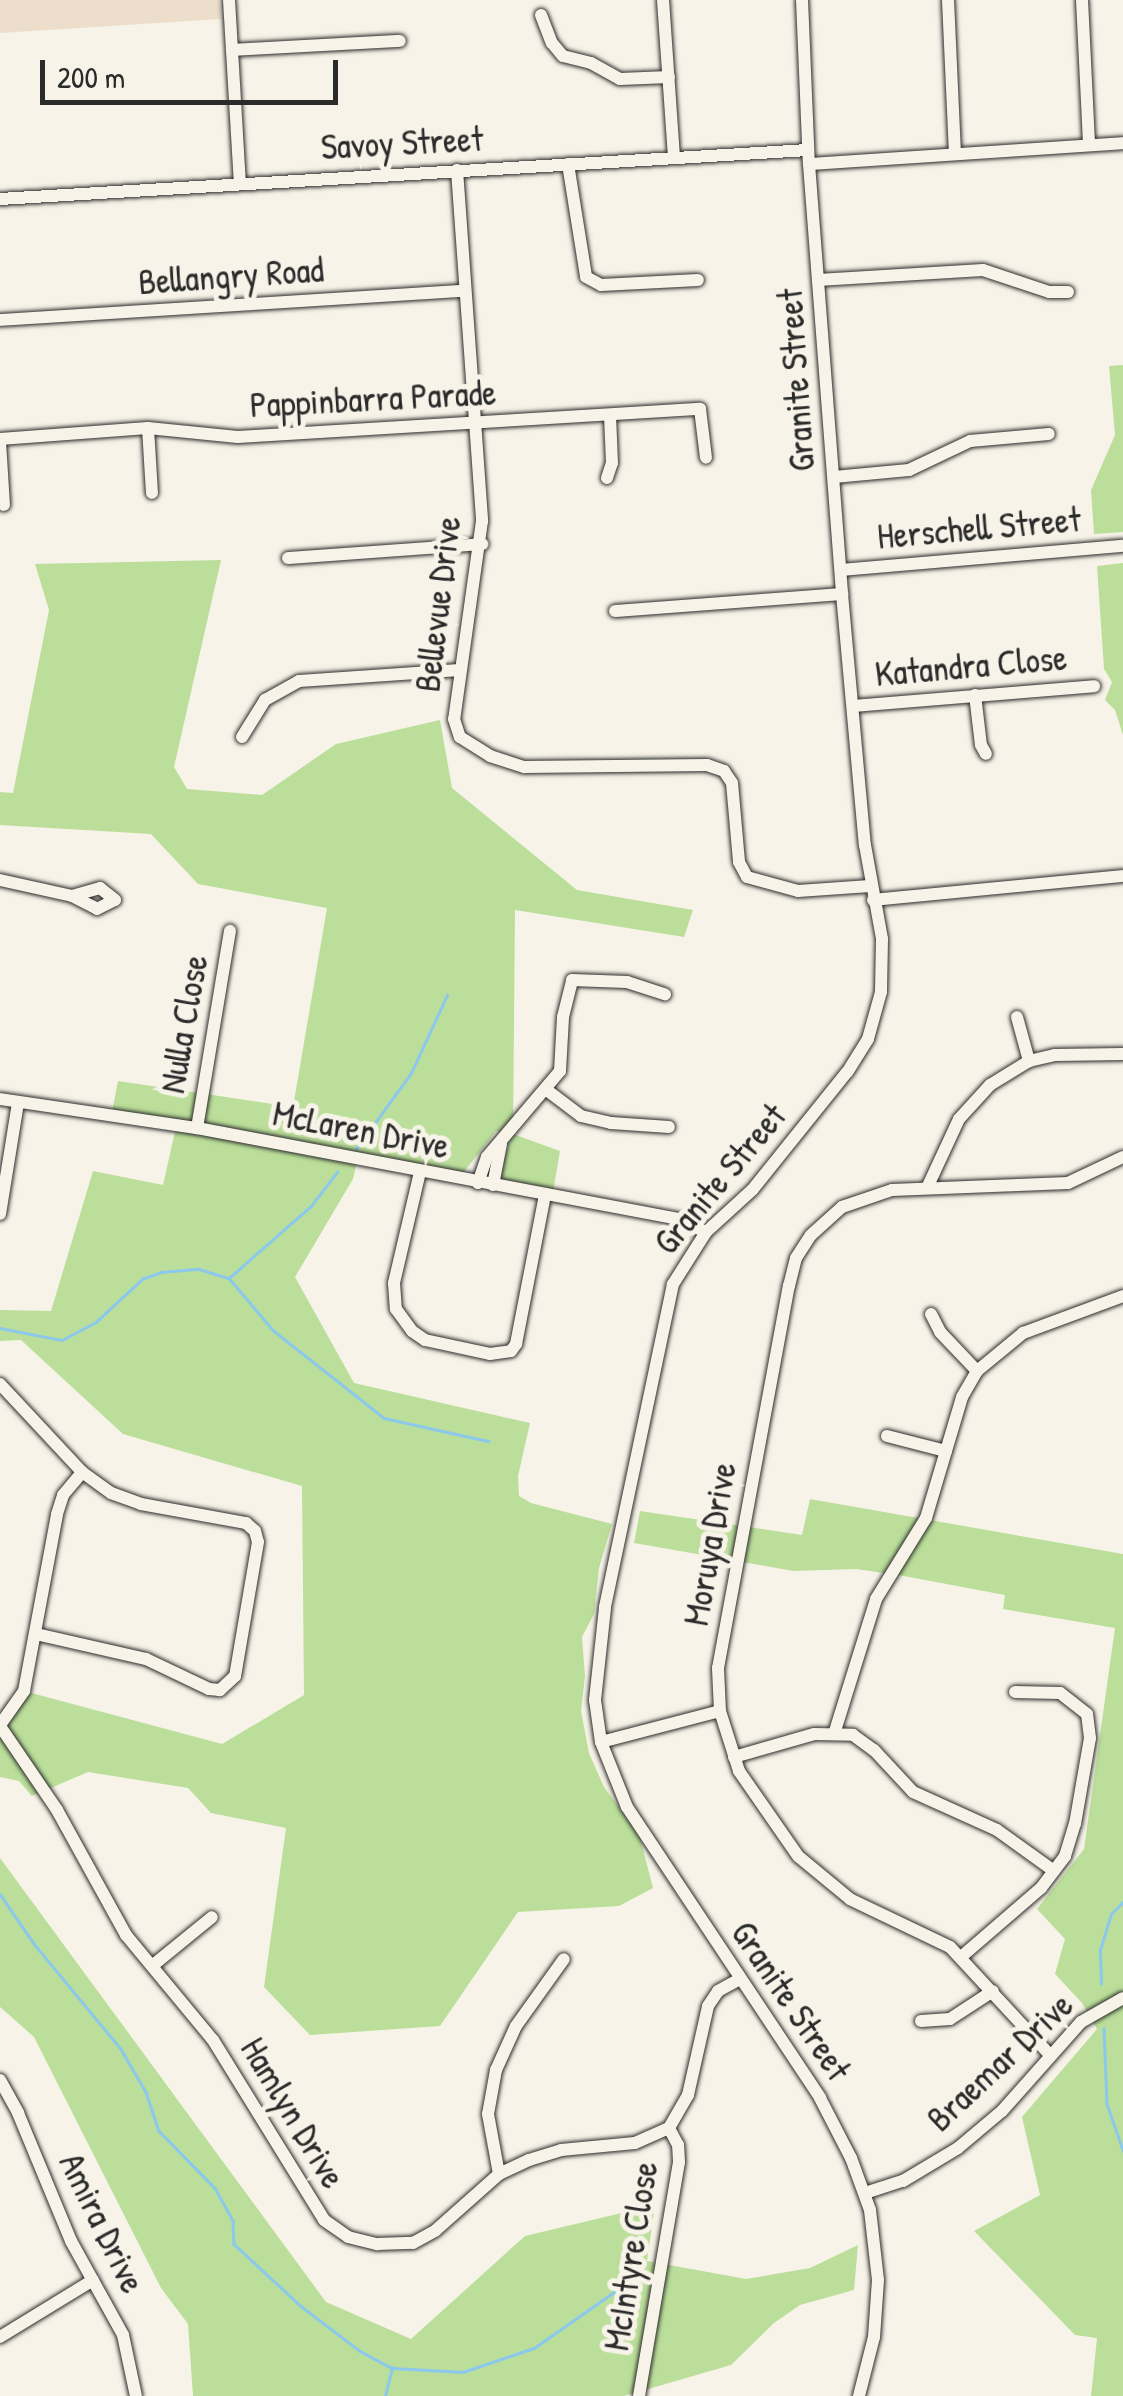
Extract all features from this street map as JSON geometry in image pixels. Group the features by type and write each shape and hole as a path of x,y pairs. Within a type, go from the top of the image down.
{"street":[{"path":"229,0 240,182"},
{"path":"663,0 674,158"},
{"name":"Granite Street","path":"802,0 809,157 842,594 868,870 883,965 876,1016 868,1039 786,1150 706,1232 672,1284 598,1659 596,1700 601,1742 627,1807 820,2098 865,2194 873,2231 878,2300 870,2364 859,2396"},
{"path":"948,0 955,152"},
{"path":"1082,0 1089,145"},
{"path":"541,16 564,56 591,63 613,77 668,77"},
{"path":"547,31 564,24"},
{"path":"232,50 400,40"},
{"name":"Savoy Street","path":"0,199 674,158 809,157 1123,143"},
{"path":"568,164 586,277 601,286 698,280"},
{"name":"Bellevue Drive","path":"457,170 482,544 454,719 460,736 490,756 524,767 707,765 724,771 732,782 739,862 747,877 798,890 851,888 871,892"},
{"path":"818,280 982,270 1049,292 1068,292"},
{"name":"Bellangry Road","path":"0,320 465,291"},
{"name":"Pappinbarra Parade","path":"0,440 148,428 238,437 700,409 706,458"},
{"path":"607,478 612,464 610,415"},
{"path":"148,428 152,493"},
{"path":"834,477 910,470 970,441 1049,434"},
{"path":"0,440 4,505"},
{"path":"288,558 482,544"},
{"name":"Herschell Street","path":"841,570 1123,546"},
{"path":"615,611 842,594"},
{"path":"242,737 265,700 299,681 460,670"},
{"name":"Katandra Close","path":"853,706 1094,686"},
{"path":"975,695 980,745 986,754"},
{"path":"851,888 868,870"},
{"path":"871,892 1123,876"},
{"path":"0,880 72,896"},
{"name":"Nulla Close","path":"197,1128 230,931"},
{"path":"478,1183 487,1157 518,1115 548,1091 563,1060 563,1017 572,980 627,982 664,994"},
{"path":"1017,1017 1029,1060"},
{"path":"927,1188 970,1105 990,1084 1029,1060 1068,1054 1123,1054"},
{"path":"548,1091 581,1116 611,1124 669,1127"},
{"name":"McLaren Drive","path":"0,1100 197,1128 679,1218 706,1232"},
{"path":"0,1214 18,1103"},
{"path":"493,1186 502,1141"},
{"name":"Moruya Drive","path":"1050,2055 961,1958 935,1938 867,1909 816,1874 781,1832 734,1757 720,1712 717,1685 796,1258 818,1227 842,1207 892,1190 1068,1182 1123,1157"},
{"path":"420,1172 394,1283 396,1309 412,1331 425,1340 490,1354 511,1351 516,1344 544,1195"},
{"path":"834,1731 876,1599 926,1518 962,1397 977,1371 1022,1334 1123,1296"},
{"path":"932,1314 940,1332 977,1371"},
{"path":"0,1384 82,1472 112,1493 141,1504 246,1524 255,1531 258,1542 235,1676 220,1690 209,1689 146,1659 36,1634"},
{"path":"888,1436 946,1451"},
{"path":"0,1726 24,1691 57,1514 64,1495 82,1472"},
{"path":"961,1958 1054,1871 1072,1834 1090,1725 1087,1714 1071,1698 1046,1691 1015,1692"},
{"path":"601,1742 720,1712"},
{"name":"Hamlyn Drive","path":"0,1726 57,1810 126,1935 213,2040 324,2220 348,2238 378,2244 412,2243 436,2230 499,2174 561,2150 635,2143 669,2128"},
{"path":"734,1757 834,1731 864,1741 912,1792 997,1830 1054,1871"},
{"path":"152,1966 212,1917"},
{"path":"499,2174 488,2114 496,2070 516,2026 564,1959"},
{"path":"669,2128 688,2096 708,2006 718,1991 740,1979"},
{"path":"921,2020 950,2018 993,1991"},
{"name":"Braemar Drive","path":"865,2194 903,2180 958,2148 1002,2111 1081,2022 1123,1998"},
{"name":"Amira Drive","path":"0,2080 18,2113 70,2240 124,2335 136,2396"},
{"name":"McIntyre Close","path":"639,2396 679,2162 678,2145 669,2128"},
{"path":"0,2337 93,2280"}],"shaded area":[{"path":"0,0 220,0 221,19 0,33"}],"green space":[{"path":"1123,365 1123,532 1094,534 1091,490 1115,435 1109,366"},
{"path":"221,560 174,767 187,789 262,795 336,744 440,720 452,788 577,890 693,910 684,937 515,910 513,1134 560,1151 553,1192 509,1183 499,1175 512,1134 496,1131 463,1173 357,1161 353,1179 295,1277 354,1383 530,1423 518,1476 519,1496 531,1503 612,1524 599,1568 594,1614 582,1637 585,1676 581,1711 589,1753 604,1787 639,1834 653,1888 619,1906 518,1912 440,2026 310,2035 264,1987 286,1828 211,1813 188,1788 88,1772 32,1796 19,1781 0,1777 0,1725 24,1691 222,1744 304,1695 302,1486 123,1434 21,1340 0,1341 0,1310 51,1311 93,1171 163,1185 176,1127 111,1117 118,1081 293,1107 327,908 198,884 151,834 0,825 0,792 13,793 49,610 35,564"},
{"path":"1123,563 1123,735 1115,710 1105,700 1112,682 1104,669 1097,566"},
{"path":"810,1499 1123,1554 1123,2396 1091,2396 1097,2338 1075,2335 974,2231 1040,2195 1022,2117 1097,2029 1082,2003 1055,1974 1065,1939 1037,1909 1084,1849 1115,1628 1003,1609 1005,1595 904,1576 856,1569 794,1571 634,1543 640,1511 802,1535"},
{"path":"0,1858 326,2302 411,2339 525,2236 655,2205 647,2261 746,2279 810,2268 858,2245 854,2290 800,2305 774,2323 731,2365 624,2396 193,2396 188,2324 161,2288 34,2037 0,2007"}],"waterway":[{"path":"356,1149 411,1073 447,995"},
{"path":"0,1328 62,1340 97,1321 142,1279 161,1272 199,1269 229,1278 311,1206 337,1172"},
{"path":"229,1278 274,1331 384,1418 488,1441"},
{"path":"0,1894 35,1945 121,2049 146,2092 159,2131 215,2188 233,2221 234,2244 301,2306 360,2351 392,2368 463,2372 534,2348 614,2292 638,2280"},
{"path":"1101,1984 1100,1950 1111,1914 1123,1902"},
{"path":"1104,2028 1107,2104 1123,2150"},
{"path":"385,2396 392,2368"}]}
